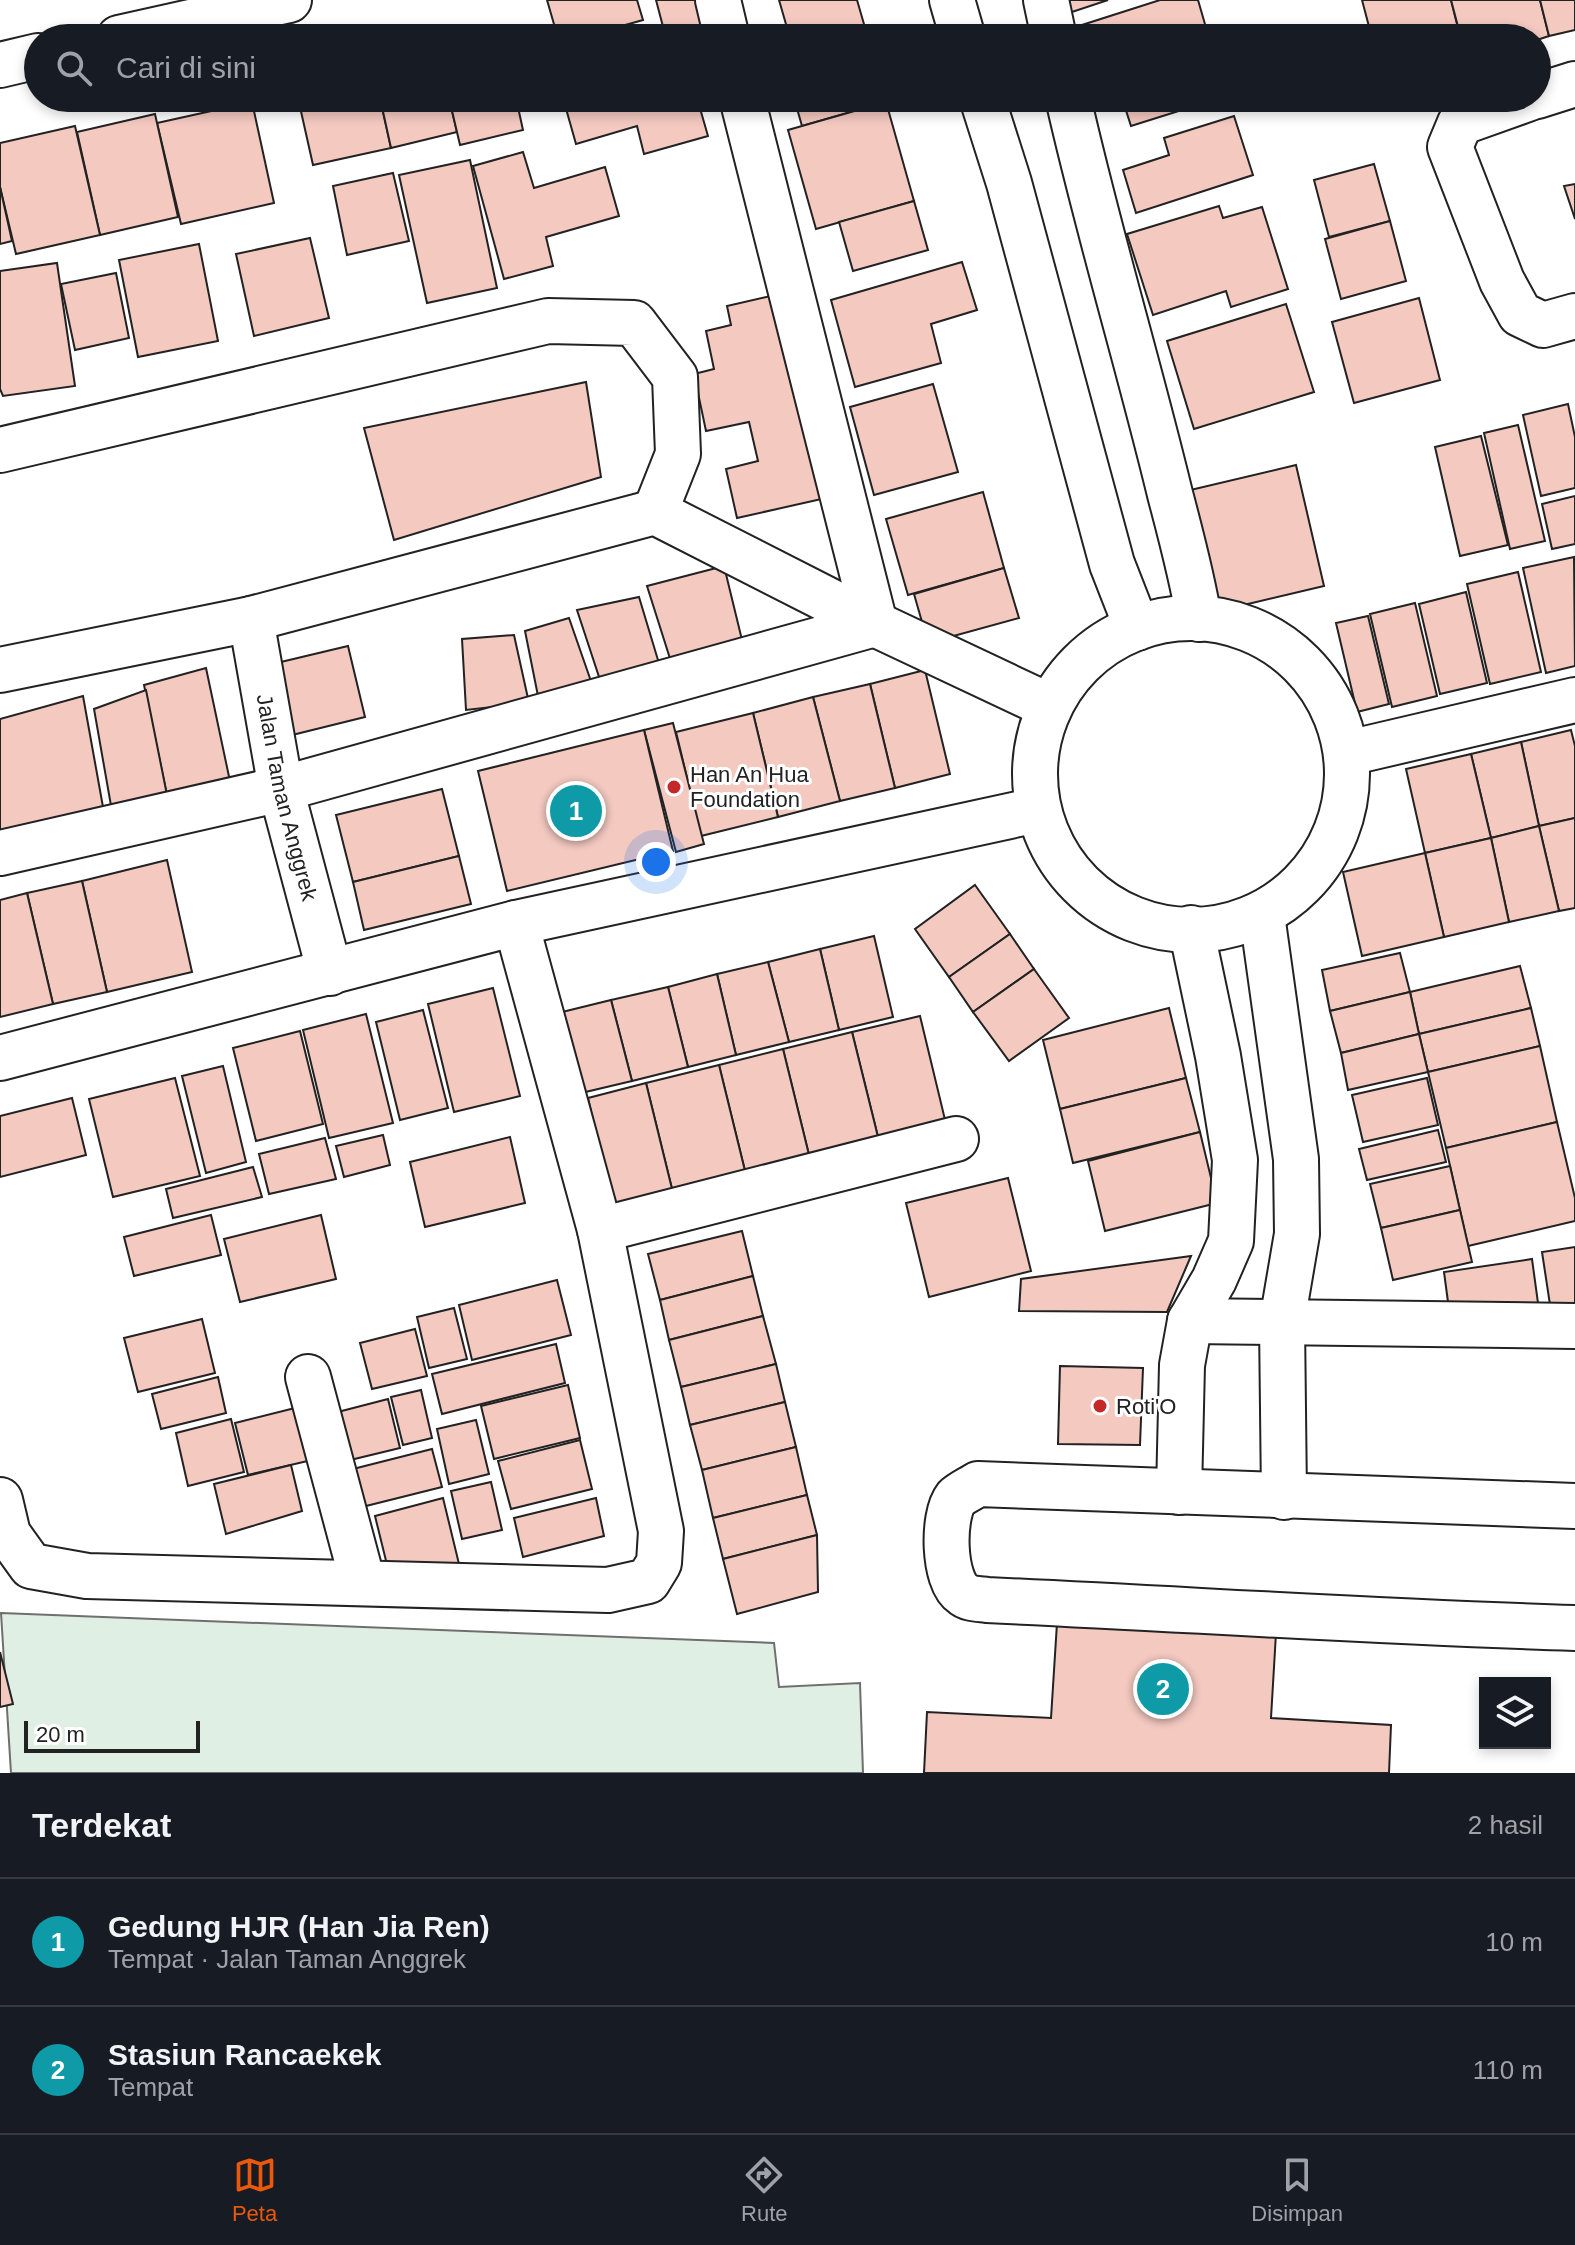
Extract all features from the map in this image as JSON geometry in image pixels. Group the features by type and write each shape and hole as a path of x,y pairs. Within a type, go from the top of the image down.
{"street":[{"path":"182,24 289,0"},
{"path":"718,0 724,24"},
{"path":"952,0 959,24"},
{"path":"1046,0 1051,24"},
{"path":"0,65 24,59"},
{"path":"1551,92 1575,84"},
{"path":"746,112 875,624"},
{"path":"986,112 1009,183 1112,564 1137,628"},
{"path":"1072,112 1149,403 1191,571 1199,619"},
{"path":"1491,112 1460,123 1450,147 1502,281 1520,314 1543,325 1575,316"},
{"path":"0,450 548,321 634,323 675,377 678,454 655,512"},
{"path":"0,670 251,619 655,512 875,624 1049,706"},
{"name":"Jalan Taman Anggrek","path":"251,619 281,789 330,973"},
{"path":"1199,619 1235,622 1276,641 1311,670 1335,709 1348,753 1347,798 1329,840 1308,879 1262,915 1236,925 1191,928 1143,923 1095,899 1058,860 1037,810 1034,756 1049,706 1080,662 1137,628 1150,621 1199,619"},
{"path":"0,853 281,789 875,624"},
{"path":"1348,753 1575,700"},
{"path":"0,1058 516,923 1037,810"},
{"path":"1262,915 1296,1159 1297,1234 1282,1322 1284,1497"},
{"path":"0,1500 8,1534 31,1566 87,1576 608,1590 648,1581 659,1563 661,1531 600,1230 516,923"},
{"path":"1179,1492 1182,1365 1190,1321 1214,1280 1231,1241 1235,1160 1218,1056 1191,928"},
{"path":"600,1230 956,1139"},
{"path":"1190,1321 1575,1326"},
{"path":"308,1377 363,1583"},
{"path":"1575,1506 978,1484 956,1498 949,1519 947,1555 952,1582 964,1596 987,1600 1246,1611 1435,1624 1575,1628"}],"green space":[{"path":"1,1613 774,1643 779,1687 860,1683 863,1773 11,1773"}],"building":[{"path":"547,0 637,0 643,20 629,24 554,24"},
{"path":"656,0 713,0 720,24 662,24"},
{"path":"779,0 857,0 864,24 786,24"},
{"path":"1062,0 1108,0 1066,14"},
{"path":"1160,0 1198,0 1205,24 1085,24"},
{"path":"1362,0 1451,0 1457,24 1368,24"},
{"path":"1451,0 1540,0 1546,24 1457,24"},
{"path":"1540,0 1575,0 1575,30 1551,36 1551,24 1546,24"},
{"path":"207,112 254,112 274,203 181,224 157,123"},
{"path":"301,112 383,112 391,148 313,165"},
{"path":"383,112 452,112 457,132 391,148"},
{"path":"452,112 519,112 523,130 460,145"},
{"path":"567,112 701,112 708,136 644,154 637,126 576,144"},
{"path":"798,112 851,112 802,126"},
{"path":"851,112 889,112 914,201 816,229 788,130"},
{"path":"1126,112 1176,112 1131,126"},
{"path":"155,114 178,217 100,235 77,132"},
{"path":"1234,116 1253,175 1136,213 1123,170 1169,155 1164,138"},
{"path":"75,126 100,235 16,254 0,187 0,143"},
{"path":"523,152 534,188 605,167 619,216 546,237 553,266 504,279 473,166"},
{"path":"470,160 497,288 427,303 399,175"},
{"path":"1374,164 1390,221 1329,237 1314,180"},
{"path":"393,173 409,241 347,255 333,186"},
{"path":"1575,184 1575,219 1564,186"},
{"path":"0,187 12,241 0,244"},
{"path":"914,201 928,250 853,271 839,222"},
{"path":"1219,206 1223,218 1262,207 1288,289 1231,307 1226,291 1153,315 1127,234"},
{"path":"1390,221 1406,281 1341,299 1325,239"},
{"path":"310,238 329,318 254,336 236,254"},
{"path":"199,244 218,341 138,357 119,260"},
{"path":"962,262 977,310 931,324 941,363 855,387 831,300"},
{"path":"57,263 75,386 3,396 0,389 0,271"},
{"path":"116,273 129,338 75,350 61,284"},
{"path":"779,294 826,498 737,518 726,469 758,461 749,422 706,431 694,374 714,369 706,331 731,325 727,306"},
{"path":"1419,298 1440,380 1354,403 1332,322"},
{"path":"1286,304 1314,392 1194,429 1167,341"},
{"path":"586,382 601,477 394,540 364,428"},
{"path":"933,384 958,472 874,495 850,407"},
{"path":"1568,404 1575,437 1575,488 1541,496 1523,415"},
{"path":"1518,425 1545,541 1510,549 1484,433"},
{"path":"1481,436 1508,545 1460,556 1435,447"},
{"path":"1296,465 1324,586 1210,613 1182,492"},
{"path":"983,492 1004,568 908,595 886,519"},
{"path":"1575,496 1575,544 1552,549 1542,504"},
{"path":"1574,557 1575,666 1546,673 1523,568"},
{"path":"724,566 743,644 673,668 647,586"},
{"path":"1004,568 1019,618 928,643 914,594"},
{"path":"1518,572 1541,672 1490,684 1467,584"},
{"path":"1466,592 1487,683 1440,694 1419,604"},
{"path":"639,597 661,670 603,689 577,610"},
{"path":"1415,603 1437,696 1392,707 1370,614"},
{"path":"1368,616 1389,704 1357,712 1336,623"},
{"path":"569,618 593,687 539,701 525,631"},
{"path":"514,635 529,703 466,710 462,639"},
{"path":"348,646 365,717 284,737 264,666"},
{"path":"206,668 231,786 168,800 144,685"},
{"path":"925,670 950,774 895,788 870,684"},
{"path":"870,684 895,788 840,801 813,697"},
{"path":"146,690 168,800 113,817 94,709"},
{"path":"83,696 105,818 0,839 0,719"},
{"path":"813,697 840,801 778,817 753,713"},
{"path":"753,713 778,817 701,836 676,732"},
{"name":"Han An Hua Foundation","path":"673,723 704,844 676,852 644,730"},
{"path":"644,730 673,851 507,891 478,771"},
{"path":"1571,730 1575,746 1575,818 1539,826 1521,742"},
{"path":"1521,742 1539,826 1491,838 1471,754"},
{"path":"1471,754 1491,838 1425,853 1406,769"},
{"path":"442,789 459,856 353,882 336,815"},
{"path":"1575,818 1575,908 1559,911 1539,826"},
{"path":"1539,826 1559,911 1509,922 1491,838"},
{"path":"1491,838 1509,922 1444,937 1425,853"},
{"path":"1425,853 1444,937 1362,956 1343,872"},
{"path":"459,856 471,904 364,930 353,882"},
{"path":"167,860 192,972 107,992 82,881"},
{"path":"82,881 107,992 53,1004 27,893"},
{"path":"975,885 1010,934 949,977 915,929"},
{"path":"27,893 53,1004 0,1017 0,900"},
{"path":"1010,934 1034,969 973,1012 949,977"},
{"path":"874,936 893,1017 839,1030 820,949"},
{"path":"820,949 839,1030 789,1042 768,962"},
{"path":"1400,953 1410,992 1330,1011 1322,970"},
{"path":"768,962 789,1042 736,1055 717,974"},
{"path":"1520,966 1531,1008 1419,1034 1410,992"},
{"path":"1034,969 1069,1018 1009,1061 973,1012"},
{"path":"717,974 736,1055 688,1067 668,987"},
{"path":"668,987 688,1067 632,1081 611,1000"},
{"path":"493,988 520,1096 454,1112 428,1004"},
{"path":"1410,992 1419,1034 1341,1053 1330,1011"},
{"path":"611,1000 632,1081 577,1094 558,1013"},
{"path":"1169,1008 1186,1078 1060,1109 1043,1040"},
{"path":"1531,1008 1540,1046 1428,1072 1419,1034"},
{"path":"423,1010 448,1108 400,1120 376,1022"},
{"path":"366,1014 393,1123 329,1138 303,1030"},
{"path":"920,1016 947,1128 880,1145 852,1032"},
{"path":"300,1031 323,1124 256,1141 233,1048"},
{"path":"852,1032 880,1145 811,1163 783,1049"},
{"path":"1419,1034 1428,1072 1348,1090 1341,1053"},
{"path":"1540,1046 1557,1122 1446,1148 1428,1072"},
{"path":"783,1049 811,1163 747,1179 719,1065"},
{"path":"719,1065 747,1179 674,1197 646,1083"},
{"path":"223,1066 246,1162 206,1173 182,1076"},
{"path":"175,1078 200,1176 113,1197 89,1099"},
{"path":"1186,1078 1200,1132 1073,1163 1060,1109"},
{"path":"1427,1078 1438,1125 1363,1142 1352,1095"},
{"path":"646,1083 674,1197 614,1212 588,1098"},
{"path":"72,1098 86,1155 0,1177 0,1116"},
{"path":"1557,1122 1575,1198 1575,1221 1468,1246 1446,1148"},
{"path":"1438,1130 1446,1162 1367,1180 1359,1149"},
{"path":"1200,1132 1217,1203 1105,1231 1088,1161"},
{"path":"383,1135 390,1165 344,1177 336,1146"},
{"path":"510,1137 525,1203 425,1227 410,1162"},
{"path":"325,1138 336,1179 269,1194 259,1154"},
{"path":"1450,1166 1460,1210 1381,1228 1370,1184"},
{"path":"253,1167 262,1197 173,1218 166,1189"},
{"path":"1008,1178 1031,1271 929,1297 906,1203"},
{"path":"1460,1210 1472,1262 1393,1280 1381,1228"},
{"path":"211,1215 221,1255 134,1276 124,1237"},
{"path":"321,1215 336,1279 240,1302 224,1239"},
{"path":"742,1231 753,1276 660,1300 648,1254"},
{"path":"1575,1247 1575,1315 1552,1318 1542,1252"},
{"path":"1191,1256 1167,1312 1019,1311 1021,1279"},
{"path":"1532,1259 1538,1303 1450,1317 1444,1272"},
{"path":"753,1276 763,1316 669,1340 660,1300"},
{"path":"557,1280 571,1335 472,1360 459,1305"},
{"path":"454,1308 467,1359 429,1368 417,1317"},
{"path":"763,1316 776,1364 681,1387 669,1340"},
{"path":"202,1319 215,1373 138,1392 124,1338"},
{"path":"415,1329 427,1376 372,1389 360,1343"},
{"path":"556,1344 565,1383 442,1414 432,1374"},
{"path":"776,1364 785,1402 690,1425 681,1387"},
{"name":"Roti'O","path":"1060,1366 1143,1368 1140,1445 1058,1444"},
{"path":"218,1377 226,1413 161,1429 152,1394"},
{"path":"568,1385 580,1438 494,1459 481,1406"},
{"path":"421,1390 432,1438 403,1445 391,1397"},
{"path":"388,1399 400,1448 342,1462 330,1414"},
{"path":"785,1402 796,1447 702,1470 690,1425"},
{"path":"299,1407 312,1460 248,1475 235,1423"},
{"path":"231,1419 244,1472 188,1486 176,1433"},
{"path":"476,1420 489,1474 449,1484 437,1429"},
{"path":"580,1440 592,1489 511,1509 498,1461"},
{"path":"796,1447 807,1495 713,1518 702,1470"},
{"path":"432,1449 442,1487 354,1509 345,1471"},
{"path":"291,1465 302,1511 226,1534 214,1484"},
{"path":"491,1482 502,1530 462,1539 451,1491"},
{"path":"807,1495 817,1535 723,1559 713,1518"},
{"path":"443,1498 459,1564 391,1581 375,1516"},
{"path":"596,1498 604,1536 523,1557 514,1518"},
{"path":"817,1535 818,1592 737,1614 723,1559"},
{"path":"1057,1623 1276,1633 1271,1718 1391,1725 1389,1773 924,1773 927,1712 1051,1718"},
{"path":"0,1652 13,1704 0,1707"}],"place":[{"name":"Han An Hua Foundation","path":"674,787"},
{"name":"Gedung HJR (Han Jia Ren)","path":"576,811"},
{"name":"Roti'O","path":"1100,1406"},
{"name":"Stasiun Rancaekek","path":"1163,1689"}]}
